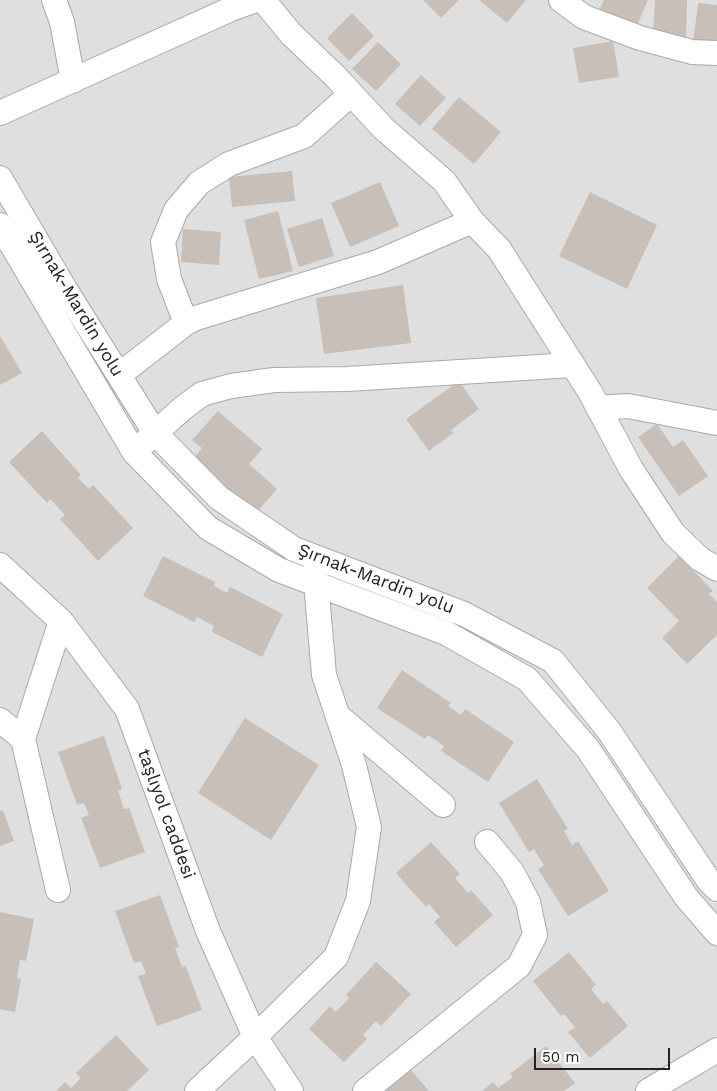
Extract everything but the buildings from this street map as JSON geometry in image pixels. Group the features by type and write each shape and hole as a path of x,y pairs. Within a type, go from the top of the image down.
{"street":[{"path":"54,0 62,22 73,80"},
{"path":"0,113 231,9 256,0"},
{"path":"262,0 292,34 383,128 444,181 472,221 499,249 598,408 631,469 673,533 700,559 717,569"},
{"path":"561,0 584,17 640,38 692,52 717,53"},
{"path":"186,323 169,278 163,242 176,210 199,183 229,164 304,136 351,94"},
{"name":"Şırnak-Mardin yolu","path":"0,178 65,289 155,433 219,498 294,549 464,614 553,661 609,731 717,889"},
{"path":"119,376 186,323 196,318 378,262 472,221"},
{"name":"Şırnak-Mardin yolu","path":"0,225 134,452 208,528 278,570 446,633 527,679 588,749 686,897 717,933"},
{"path":"134,452 183,408 202,394 231,386 274,380 347,379 572,365"},
{"path":"598,408 628,406 717,423"},
{"path":"197,1091 336,957 358,901 369,827 354,765 324,675 315,583 315,557"},
{"name":"taşlıyol caddesi","path":"0,565 61,621 127,709 208,931 255,1037 291,1091"},
{"path":"58,890 23,739 61,621"},
{"path":"337,715 443,805"},
{"path":"0,720 23,739"},
{"path":"365,1091 519,966 535,935 528,902 512,872 487,842"},
{"path":"648,1091 717,1050"}],"shaded area":[{"path":"0,0 717,0 717,1091 0,1091"}]}
